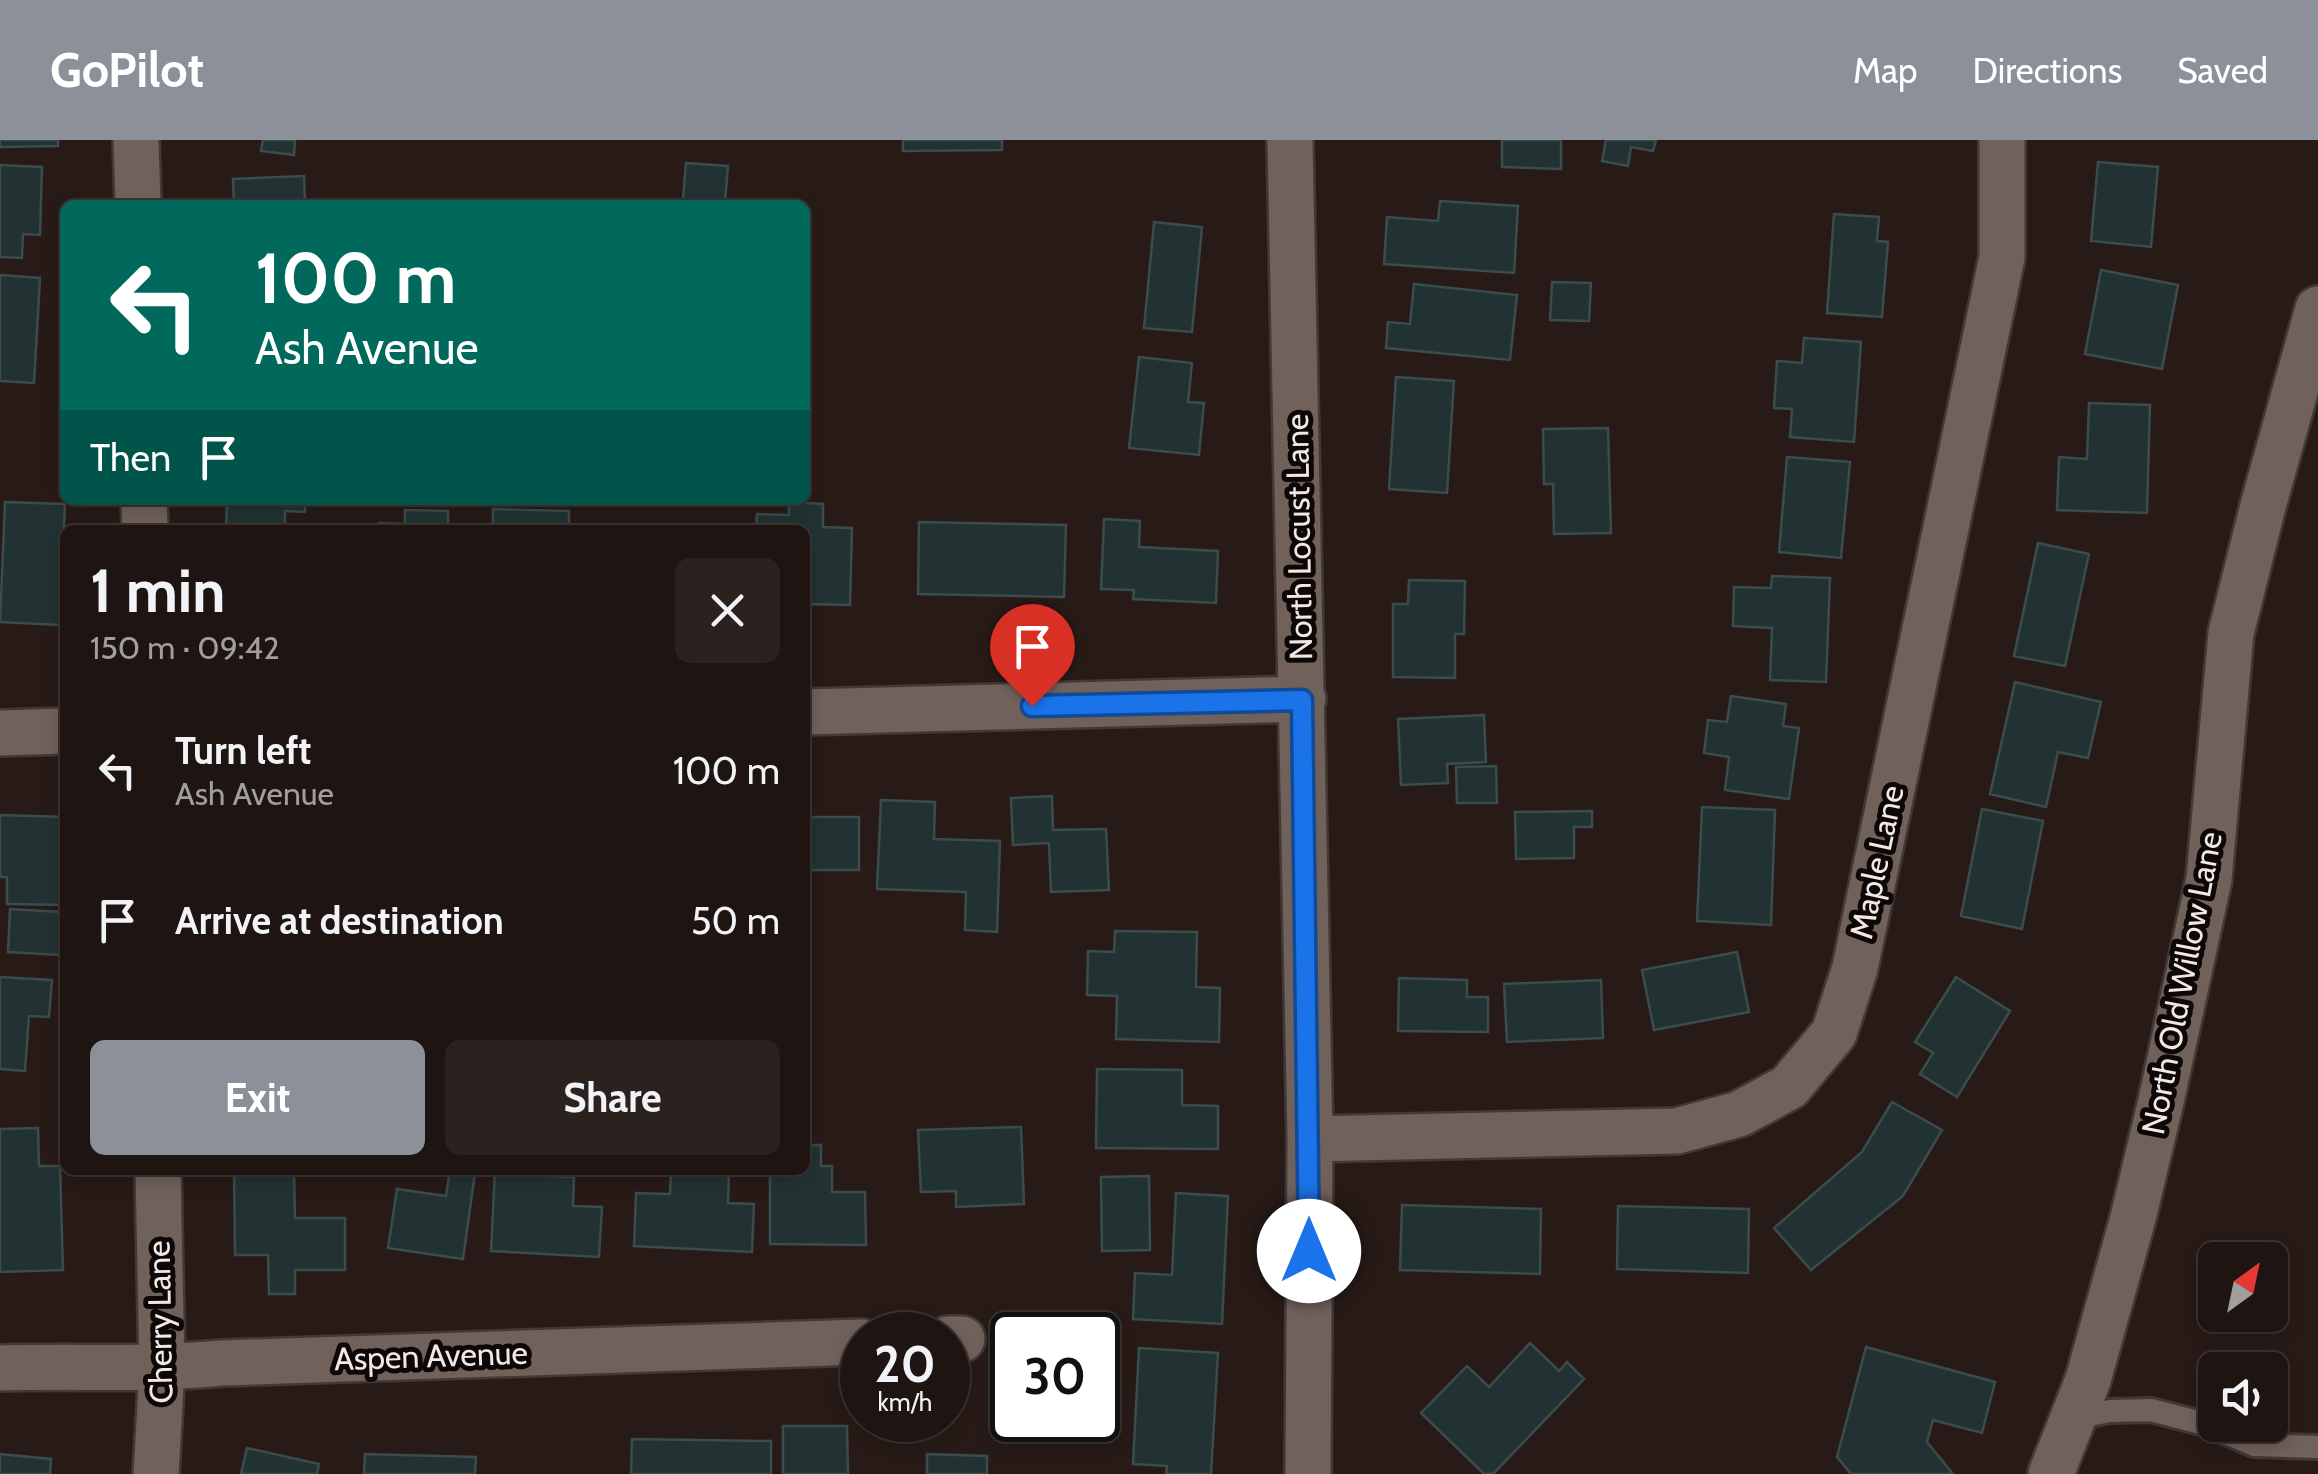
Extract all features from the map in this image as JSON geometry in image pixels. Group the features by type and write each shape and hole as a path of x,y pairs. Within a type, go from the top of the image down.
{"street":[{"path":"136,140 138,200"},
{"name":"North Locust Lane","path":"1290,140 1310,1140 1308,1474"},
{"name":"Maple Lane","path":"1310,1140 1678,1131 1740,1114 1789,1088 1834,1033 1855,968 2002,257 2002,140"},
{"name":"North Old Willow Lane","path":"2051,1474 2098,1344 2161,1101 2209,879 2232,633 2318,309"},
{"path":"810,712 1302,700"},
{"path":"0,733 60,731"},
{"name":"Cherry Lane","path":"156,1474 162,1369 158,1175"},
{"name":"Aspen Avenue","path":"0,1368 162,1369 840,1343"}],"lane":[{"path":"2074,1418 2110,1411 2152,1410 2205,1424 2254,1444 2318,1447"}],"building":[{"path":"0,140 58,140 58,146 0,147"},
{"path":"263,140 295,140 294,155 261,151"},
{"path":"903,140 1002,140 1002,150 903,151"},
{"path":"1502,140 1561,140 1561,169 1502,167"},
{"path":"1606,140 1656,140 1653,151 1631,147 1628,166 1602,161"},
{"path":"2098,162 2158,167 2151,247 2091,241"},
{"path":"686,163 728,166 725,200 683,199"},
{"path":"0,165 42,167 40,235 23,234 22,258 0,257"},
{"path":"304,176 305,200 234,200 233,179"},
{"path":"1440,201 1518,206 1514,273 1384,264 1387,217 1438,221"},
{"path":"1834,214 1879,217 1877,241 1888,242 1882,317 1827,313"},
{"path":"1154,222 1202,227 1192,332 1144,328"},
{"path":"2101,270 2178,285 2162,369 2085,354"},
{"path":"0,275 40,278 34,383 0,381"},
{"path":"1552,282 1591,283 1589,321 1550,320"},
{"path":"1414,284 1517,295 1510,360 1386,348 1388,322 1410,324"},
{"path":"1804,338 1861,342 1854,442 1790,437 1792,409 1774,408 1777,361 1802,363"},
{"path":"1139,357 1192,363 1188,402 1204,403 1199,455 1129,448"},
{"path":"1396,377 1454,381 1447,493 1389,489"},
{"path":"2089,403 2150,405 2147,513 2057,510 2059,457 2087,459"},
{"path":"1608,428 1611,533 1554,534 1553,484 1544,484 1543,429"},
{"path":"1787,457 1850,462 1841,558 1779,552"},
{"path":"5,502 65,505 64,525 60,525 60,625 0,622"},
{"path":"823,504 823,527 852,528 850,605 810,604 810,525 756,525 757,514 789,515 789,505"},
{"path":"227,505 305,505 305,512 285,511 285,525 226,525"},
{"path":"493,509 569,511 569,525 493,525"},
{"path":"405,510 448,511 448,525 379,525 379,523 405,524"},
{"path":"1104,519 1140,521 1139,547 1218,551 1216,603 1133,599 1134,590 1101,589"},
{"path":"919,522 1066,525 1064,597 918,594"},
{"path":"2038,543 2089,554 2065,666 2014,656"},
{"path":"1772,576 1830,578 1826,682 1770,680 1772,628 1733,626 1734,587 1771,588"},
{"path":"1409,580 1465,581 1464,634 1455,634 1455,678 1393,677 1393,604 1408,604"},
{"path":"2015,682 2101,702 2088,758 2058,752 2046,807 1990,794"},
{"path":"1731,696 1786,704 1783,726 1799,728 1789,799 1725,790 1729,757 1704,753 1708,720 1727,722"},
{"path":"1484,715 1486,762 1447,764 1448,783 1401,785 1398,719"},
{"path":"1496,766 1497,803 1457,803 1456,767"},
{"path":"1052,796 1053,830 1106,829 1109,890 1051,892 1049,843 1013,845 1011,798"},
{"path":"881,800 935,802 934,839 1000,841 997,932 965,930 966,892 877,889"},
{"path":"1702,807 1775,810 1771,925 1697,921"},
{"path":"1982,809 2043,821 2022,929 1961,916"},
{"path":"1592,811 1592,827 1574,827 1574,858 1516,859 1515,812"},
{"path":"0,815 60,817 60,905 7,904 7,877 0,877"},
{"path":"810,817 859,817 859,870 810,870"},
{"path":"10,909 60,912 59,955 8,952"},
{"path":"1115,931 1197,932 1196,987 1220,988 1219,1042 1116,1039 1117,996 1087,995 1088,951 1114,952"},
{"path":"1737,952 1749,1012 1654,1030 1642,970"},
{"path":"0,977 52,980 49,1017 29,1016 25,1071 0,1069"},
{"path":"1956,977 2010,1011 1957,1097 1920,1074 1933,1053 1915,1042"},
{"path":"1399,978 1467,980 1467,997 1488,997 1488,1032 1398,1031"},
{"path":"1601,980 1603,1038 1507,1042 1504,984"},
{"path":"1097,1069 1182,1070 1182,1105 1218,1106 1218,1149 1096,1148"},
{"path":"1892,1102 1942,1130 1903,1196 1811,1270 1774,1228 1862,1152"},
{"path":"1021,1127 1024,1204 956,1207 956,1191 921,1192 918,1130"},
{"path":"38,1128 39,1166 60,1166 63,1270 0,1272 0,1129"},
{"path":"810,1145 821,1145 821,1166 832,1166 832,1192 865,1192 866,1245 770,1244 770,1175 810,1175"},
{"path":"234,1175 294,1175 295,1218 345,1218 345,1270 295,1270 295,1294 269,1294 268,1255 235,1255"},
{"path":"449,1175 475,1175 463,1259 388,1248 397,1189 446,1196"},
{"path":"495,1175 574,1177 573,1206 602,1207 599,1257 491,1251"},
{"path":"671,1175 729,1175 728,1203 754,1204 752,1252 634,1246 636,1193 670,1194"},
{"path":"1149,1176 1150,1250 1102,1251 1101,1177"},
{"path":"1176,1193 1228,1196 1222,1324 1133,1319 1135,1273 1172,1275"},
{"path":"1402,1205 1541,1209 1540,1274 1400,1270"},
{"path":"1618,1206 1749,1209 1748,1273 1617,1269"},
{"path":"1530,1343 1559,1371 1567,1362 1584,1379 1493,1474 1484,1474 1421,1413 1467,1366 1489,1387"},
{"path":"1866,1347 1995,1382 1982,1433 1933,1420 1927,1442 1953,1474 1851,1474 1837,1457"},
{"path":"1139,1348 1218,1353 1211,1474 1166,1474 1167,1466 1133,1464"},
{"path":"783,1426 840,1426 840,1442 847,1442 848,1474 783,1474"},
{"path":"632,1439 771,1441 771,1474 631,1474"},
{"path":"247,1448 319,1464 317,1474 241,1474"},
{"path":"0,1454 51,1459 50,1474 0,1474"},
{"path":"365,1454 476,1457 475,1474 364,1474"},
{"path":"927,1454 987,1456 987,1474 927,1474"}],"route":[{"path":"1032,706 1302,700 1309,1251"}]}
